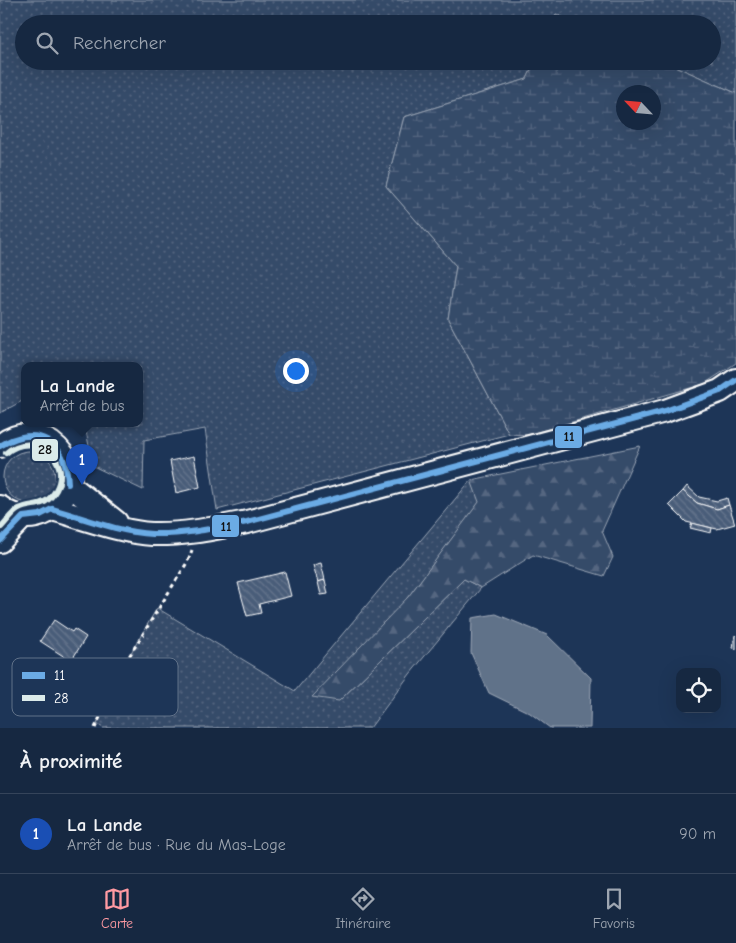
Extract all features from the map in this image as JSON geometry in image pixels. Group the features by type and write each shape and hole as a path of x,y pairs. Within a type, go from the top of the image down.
{"main road":[{"path":"52,509 124,529 152,534 199,531 247,522 664,412 720,391 736,380"},
{"path":"0,446 7,440 23,435 38,436 46,439 58,448 68,469 68,484 62,499 52,509 40,515 23,517 8,512 0,506"},
{"path":"68,484 124,529"},
{"path":"0,542 23,517"}],"path":[{"path":"128,658 188,561 199,531"},
{"path":"95,728 101,716"}],"green space":[{"path":"0,0 736,0 736,93 684,70 721,70 721,15 15,15 15,70 531,70 527,79 404,117 386,186 456,266 448,319 509,434 217,510 205,429 144,440 143,490 93,466 85,427 143,427 143,362 21,362 21,402 0,413"},
{"path":"531,70 684,70 736,93 736,363 704,384 527,435 509,434 448,319 456,266 386,186 404,117 527,79"},
{"path":"640,446 602,531 613,557 604,576 533,555 481,588 464,579 339,701 312,697 408,597 479,502 471,480"},
{"path":"29,451 39,453 47,459 53,467 55,477 53,487 47,495 39,501 29,503 19,501 11,495 5,487 3,477 5,467 11,459 19,453"},
{"path":"471,480 480,502 408,597 339,701 464,579 481,588 410,674 370,728 103,728 97,724 101,716 178,716 178,658 128,658 157,608 295,691"}],"shaded area":[{"path":"496,614 547,635 591,678 590,728 550,728 530,713 489,693 471,653 472,618"}],"building":[{"path":"194,456 200,487 176,493 170,461"},
{"path":"687,486 699,497 717,501 727,498 729,505 717,509 697,503 683,491"},
{"path":"683,491 697,503 717,509 729,505 735,524 717,529 686,522 669,505"},
{"path":"692,523 712,528 711,533 690,528"},
{"path":"321,563 325,580 318,582 313,565"},
{"path":"285,572 291,596 259,604 261,613 247,616 238,583"},
{"path":"325,580 328,594 321,595 318,582"},
{"path":"54,620 72,632 74,629 86,637 73,658 66,658 40,641"},
{"path":"736,635 736,649 733,648"}],"transit line":[{"name":"11","path":"52,509 114,528 139,533 176,533 224,527 665,411 720,391 736,380"},
{"name":"11","path":"0,446 14,439 26,436 48,440 56,447 62,457 68,484"},
{"name":"28","path":"0,528 16,510 48,500 56,490 60,478 59,467 55,458 48,451 38,446 17,447 6,453"},
{"name":"11","path":"0,541 23,517 40,515 52,509"}],"place":[{"name":"La Lande","path":"82,485"}]}
